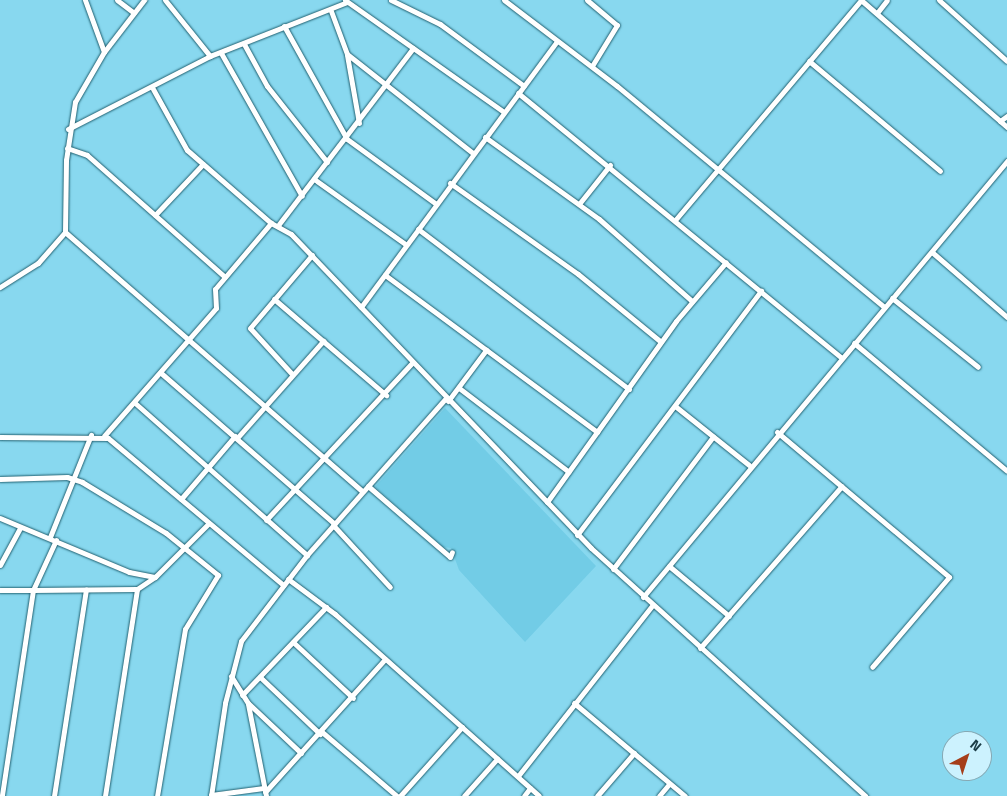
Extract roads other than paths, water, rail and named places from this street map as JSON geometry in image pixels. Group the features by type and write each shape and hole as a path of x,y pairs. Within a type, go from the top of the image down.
{"street":[{"path":"84,0 104,52"},
{"path":"117,0 134,13"},
{"path":"0,287 38,263 65,232 68,129 77,97 104,52 144,0"},
{"path":"165,0 210,56"},
{"path":"391,0 448,28 524,86"},
{"path":"504,0 592,66 884,307"},
{"path":"587,0 617,26 592,66"},
{"path":"676,219 861,0 1007,127"},
{"path":"877,13 887,0"},
{"path":"939,0 1007,61"},
{"path":"68,129 153,89 210,56 244,44 284,26 331,11 346,1 504,112"},
{"path":"331,11 347,54 359,123"},
{"path":"284,26 347,139 436,204"},
{"path":"361,307 405,244 557,41"},
{"path":"244,44 267,86 326,162"},
{"path":"279,224 326,162 347,139 413,48"},
{"path":"221,53 292,185 302,196"},
{"path":"347,54 385,86 473,153"},
{"path":"809,61 940,171"},
{"path":"153,89 177,138 203,164 271,223 279,224 312,255 447,400 577,535 652,606 865,796"},
{"path":"518,93 610,165 841,357"},
{"path":"1000,121 1007,116"},
{"path":"485,136 579,204 692,301"},
{"path":"67,148 84,153 225,277"},
{"path":"643,597 777,432 933,253 1007,161"},
{"path":"155,216 203,164"},
{"path":"579,204 610,165"},
{"path":"314,179 405,244"},
{"path":"450,183 578,274 661,342"},
{"path":"104,436 135,403 216,308 213,293 271,223"},
{"path":"418,229 629,389"},
{"path":"65,232 323,459 362,491"},
{"path":"933,253 1007,317"},
{"path":"292,374 250,329 312,255"},
{"path":"547,502 661,342 692,301 726,262"},
{"path":"385,275 597,432"},
{"path":"577,535 761,291"},
{"path":"892,298 978,367"},
{"path":"274,299 386,394"},
{"path":"182,499 323,341"},
{"path":"854,343 1007,471"},
{"path":"385,659 353,698 265,792 211,795 231,675 241,641 307,555 362,491 458,388 486,350"},
{"path":"266,520 386,394 412,363"},
{"path":"161,373 334,525 390,587"},
{"path":"458,388 569,472"},
{"path":"135,403 307,555"},
{"path":"675,406 750,465"},
{"path":"777,432 950,579 872,667"},
{"path":"2,796 33,590 92,435"},
{"path":"0,437 104,436 283,585"},
{"path":"613,569 714,437"},
{"path":"0,479 75,479 185,547 218,578 187,624 157,796"},
{"path":"368,486 450,557 452,552"},
{"path":"700,648 842,486"},
{"path":"0,518 20,528 53,538 129,572 156,577"},
{"path":"0,590 138,589 156,577 209,523"},
{"path":"0,566 20,528"},
{"path":"669,566 729,616"},
{"path":"288,579 326,607 539,796"},
{"path":"54,796 86,589"},
{"path":"105,796 138,589"},
{"path":"518,776 652,606"},
{"path":"242,695 326,607"},
{"path":"293,642 353,698"},
{"path":"231,675 248,703 301,753"},
{"path":"260,677 321,733 398,796 462,727"},
{"path":"248,703 265,792"},
{"path":"574,703 685,796"},
{"path":"597,796 634,753"},
{"path":"464,796 497,759"},
{"path":"659,796 669,784"},
{"path":"524,796 530,788"}]}
